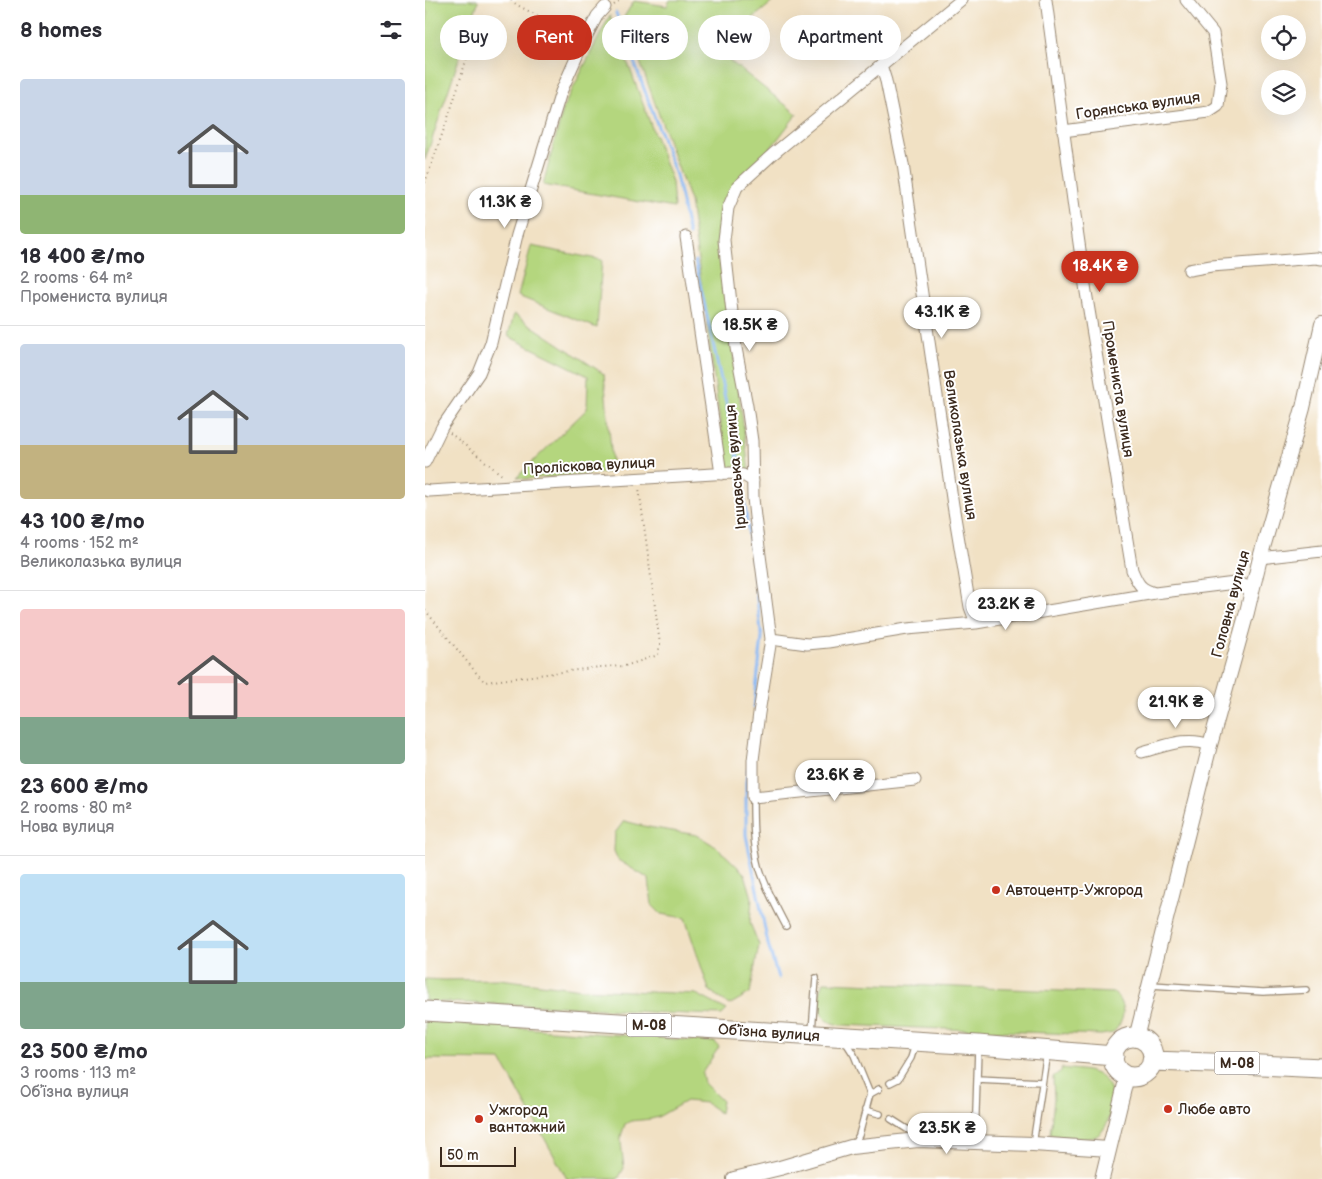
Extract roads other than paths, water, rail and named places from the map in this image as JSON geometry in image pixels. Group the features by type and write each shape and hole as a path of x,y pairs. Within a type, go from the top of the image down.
{"highway":[{"name":"Обʼїзна вулиця","path":"425,1011 979,1045 1114,1056"},
{"path":"1136,1038 1143,1040 1151,1049 1153,1061 1146,1072 1140,1076 1127,1076 1121,1073 1114,1062 1115,1049 1124,1040 1136,1038"},
{"name":"М-08","path":"1153,1061 1322,1068"}],"street":[{"name":"Іршавська вулиця","path":"753,796 753,760 771,639 755,516 752,441 736,348 724,240 728,208 737,187 773,154 961,0"},
{"name":"Промениста вулиця","path":"1047,0 1063,131 1085,282 1133,570 1137,582 1142,588 1155,593"},
{"name":"Горянська вулиця","path":"1063,131 1209,112 1218,106 1221,83 1213,33 1186,0"},
{"path":"425,462 442,427 479,373 491,343 517,235 561,92 584,40 597,16 605,7"},
{"name":"Великолазька вулиця","path":"881,65 903,164 953,505 970,606 976,623"},
{"path":"686,237 721,474"},
{"path":"1189,270 1211,266 1316,258 1322,260"},
{"name":"Головна вулиця","path":"1136,1038 1210,745 1260,558 1303,408 1322,324"},
{"name":"Проліскова вулиця","path":"425,490 721,474 743,475 753,481"},
{"path":"1260,558 1322,551"},
{"path":"771,639 807,644 828,642 907,629 976,623 1155,593 1235,583 1244,585 1251,594"},
{"path":"1142,752 1182,741 1201,741 1210,745"},
{"path":"753,796 915,780"},
{"path":"1101,1179 1127,1076"},
{"path":"734,1179 786,1167 851,1147 918,1140 975,1141 1109,1149"}],"lane":[{"path":"753,796 755,845 759,866 770,896 786,926"},
{"path":"811,1036 815,978"},
{"path":"1149,985 1263,992 1306,990"},
{"path":"843,1037 855,1055 869,1094 859,1135 851,1147"},
{"path":"890,1083 898,1079 911,1058 916,1042"},
{"path":"975,1141 979,1045"},
{"path":"1033,1144 1047,1050"},
{"path":"977,1078 1042,1082"},
{"path":"869,1094 879,1089"},
{"path":"865,1110 880,1114"},
{"path":"891,1119 910,1131 918,1140"}],"waterway":[{"path":"616,13 676,175 689,235"},
{"path":"695,261 740,467"},
{"path":"742,482 762,638 754,707"},
{"path":"748,768 746,782 746,835 768,944 778,978"}],"place":[{"name":"Автоцентр-Ужгород","path":"996,890"},
{"name":"Любе авто","path":"1168,1109"},
{"name":"Ужгород вантажний","path":"479,1119"}]}
